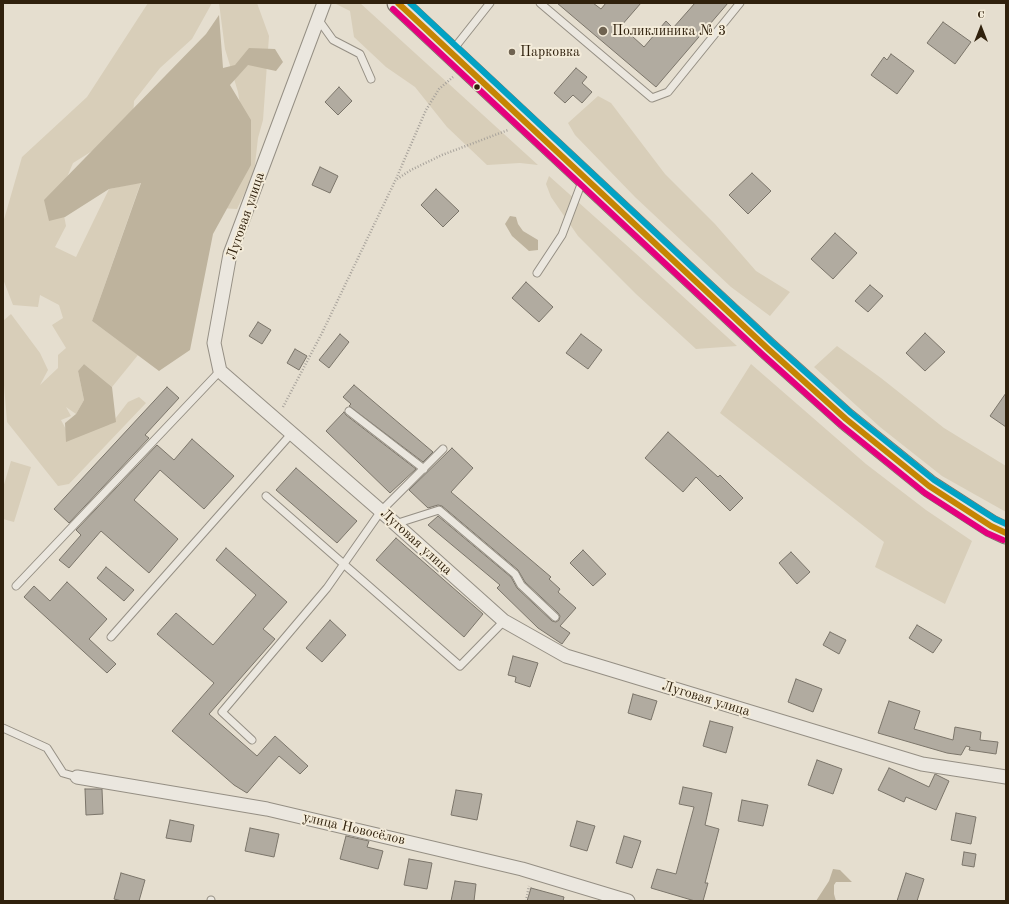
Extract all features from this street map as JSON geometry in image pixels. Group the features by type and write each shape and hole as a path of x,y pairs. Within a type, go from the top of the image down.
{"main road":[{"path":"398,3 846,419 929,486 991,526 1006,533"}],"street":[{"name":"Луговая улица","path":"324,3 230,254 214,343 220,371 396,524 504,621 566,656 922,764 1006,777"},
{"name":"улица Новосёлов","path":"77,777 267,808 522,869 628,901"}],"lane":[{"path":"458,59 490,3"},
{"path":"540,3 652,98 668,92 740,3"},
{"path":"318,19 333,40 360,54 371,79"},
{"path":"537,273 562,235 584,177"},
{"path":"16,586 220,371"},
{"path":"349,411 424,469"},
{"path":"111,637 292,434"},
{"path":"252,740 222,712 327,588 381,511 443,449"},
{"path":"266,496 460,666 504,621"},
{"path":"396,524 439,510 515,574 521,585 555,617"},
{"path":"3,728 47,748 63,773 77,777"}],"path":[{"path":"276,420 322,333 396,179 426,110 458,59"},
{"path":"396,179 442,155 527,124"}],"shaded area":[{"path":"148,3 212,3 192,39 160,68 134,101 133,118 113,138 73,163 60,194 66,226 55,247 76,257 109,189 141,182 92,321 138,355 112,387 84,364 78,371 84,400 76,414 66,407 71,416 61,420 68,433 111,424 128,402 139,397 146,403 69,484 58,486 7,422 3,373 3,321 11,314 40,353 48,370 40,385 58,368 58,355 66,348 52,325 63,318 59,305 40,295 38,307 13,305 3,279 3,223 22,157 87,97"},
{"path":"219,3 257,3 269,36 263,120 258,138 254,173 237,209 219,208 245,136 238,92 225,49"},
{"path":"334,3 360,3 538,165 520,163 487,165 447,127 415,87 386,67 354,37 350,11"},
{"path":"219,15 223,68 235,65 249,48 275,49 283,62 276,71 248,65 230,85 251,120 251,165 213,234 190,350 159,371 92,321 141,183 109,189 65,217 49,221 44,200 206,34"},
{"path":"598,96 611,103 665,174 715,224 756,271 790,292 770,316 731,287 635,197 575,135 568,123"},
{"path":"549,176 737,346 696,349 636,294 578,236 551,197 546,184"},
{"path":"510,216 516,217 518,224 523,231 538,240 538,250 529,251 512,236 505,224"},
{"path":"837,346 881,378 944,428 1006,466 1006,512 942,476 880,427 814,367"},
{"path":"84,364 112,387 116,422 66,442 65,423 76,414 84,400 78,371"},
{"path":"751,364 866,464 926,510 972,541 945,604 875,567 884,542 720,413"},
{"path":"11,461 31,467 14,522 3,519 3,488"},
{"path":"833,869 840,870 852,882 836,882 834,885 834,894 836,901 816,901 829,881"}],"building":[{"path":"557,3 593,3 601,9 606,3 641,3 621,26 644,47 666,21 673,28 695,3 728,3 656,87"},
{"path":"943,22 971,42 955,64 927,43"},
{"path":"891,54 914,71 897,94 871,75 884,57 887,60"},
{"path":"576,68 587,77 582,83 592,92 582,103 573,95 565,103 554,93"},
{"path":"339,87 352,101 338,115 325,102"},
{"path":"320,167 338,176 330,193 312,185"},
{"path":"752,173 771,191 748,214 729,195"},
{"path":"436,189 459,211 443,227 421,205"},
{"path":"835,233 857,253 833,279 811,259"},
{"path":"526,282 553,307 539,322 512,298"},
{"path":"870,285 883,296 868,312 855,301"},
{"path":"258,322 271,330 262,344 249,336"},
{"path":"925,333 945,352 925,371 906,353"},
{"path":"340,334 349,342 329,368 319,360"},
{"path":"581,334 602,350 588,369 566,353"},
{"path":"295,349 307,356 299,370 287,363"},
{"path":"354,385 433,452 423,462 349,406 351,404 343,397"},
{"path":"167,387 179,398 145,435 149,438 69,523 54,509"},
{"path":"1006,393 1006,427 990,416"},
{"path":"344,412 416,469 390,493 326,431"},
{"path":"668,432 718,477 720,475 743,498 730,511 696,477 683,492 645,458"},
{"path":"192,439 234,476 204,509 160,470 134,500 178,539 149,573 101,531 69,568 59,560 81,535 76,530 157,445 174,460"},
{"path":"452,448 473,468 451,492 551,577 549,579 560,589 558,592 576,608 560,626 570,633 562,644 538,628 497,588 500,585 428,525 438,516 511,577 517,588 552,621 556,622 559,620 560,616 558,613 525,582 518,570 442,506 438,505 428,508 409,490"},
{"path":"296,468 357,521 337,543 276,490"},
{"path":"396,538 483,614 464,637 376,560"},
{"path":"226,548 287,602 263,629 275,639 209,714 257,756 275,736 308,766 300,774 279,756 247,793 234,785 172,731 214,683 157,634 176,613 213,645 256,595 216,560"},
{"path":"583,550 606,574 593,586 570,563"},
{"path":"791,552 810,572 797,584 779,563"},
{"path":"106,567 134,590 124,601 97,578"},
{"path":"67,582 107,619 89,639 116,664 107,673 24,597 34,586 50,601"},
{"path":"330,620 346,635 322,662 306,648"},
{"path":"917,625 942,640 933,653 909,638"},
{"path":"830,632 846,640 839,654 823,645"},
{"path":"513,656 538,663 530,687 515,682 516,677 508,675"},
{"path":"796,679 822,689 813,712 788,702"},
{"path":"633,694 657,701 651,720 628,713"},
{"path":"889,701 920,711 914,729 953,740 955,727 981,732 980,740 998,742 996,754 969,750 970,747 966,746 961,755 947,753 878,733"},
{"path":"710,721 733,727 726,753 703,746"},
{"path":"817,760 842,769 833,794 808,785"},
{"path":"889,768 929,787 935,774 949,781 936,810 906,797 904,802 878,790"},
{"path":"683,787 712,793 705,825 719,829 705,883 708,883 703,901 695,901 651,888 657,869 676,874 694,807 679,804"},
{"path":"85,789 102,789 103,814 86,815"},
{"path":"456,790 482,794 477,820 451,815"},
{"path":"742,800 768,805 763,826 738,821"},
{"path":"956,813 976,817 971,844 951,840"},
{"path":"170,820 194,825 191,842 166,838"},
{"path":"577,821 595,826 587,851 570,846"},
{"path":"250,828 279,834 274,857 245,851"},
{"path":"346,836 369,841 367,847 383,851 378,869 340,859"},
{"path":"624,836 641,841 632,868 616,863"},
{"path":"964,852 976,854 974,867 962,865"},
{"path":"409,859 432,863 427,889 404,885"},
{"path":"121,873 145,880 139,901 122,901 114,899"},
{"path":"906,873 924,879 917,901 897,901"},
{"path":"455,881 476,884 474,901 451,901"},
{"path":"531,888 564,897 563,901 527,901"}],"transit line":[{"path":"398,3 767,348 846,419 929,486 991,526 1006,533"},
{"path":"410,3 772,342 851,413 934,480 995,519 1006,524"},
{"path":"393,9 762,354 841,425 925,493 987,533 1003,540"}],"place":[{"name":"Поликлиника № 3","path":"603,31"},
{"name":"Парковка","path":"512,52"}]}
